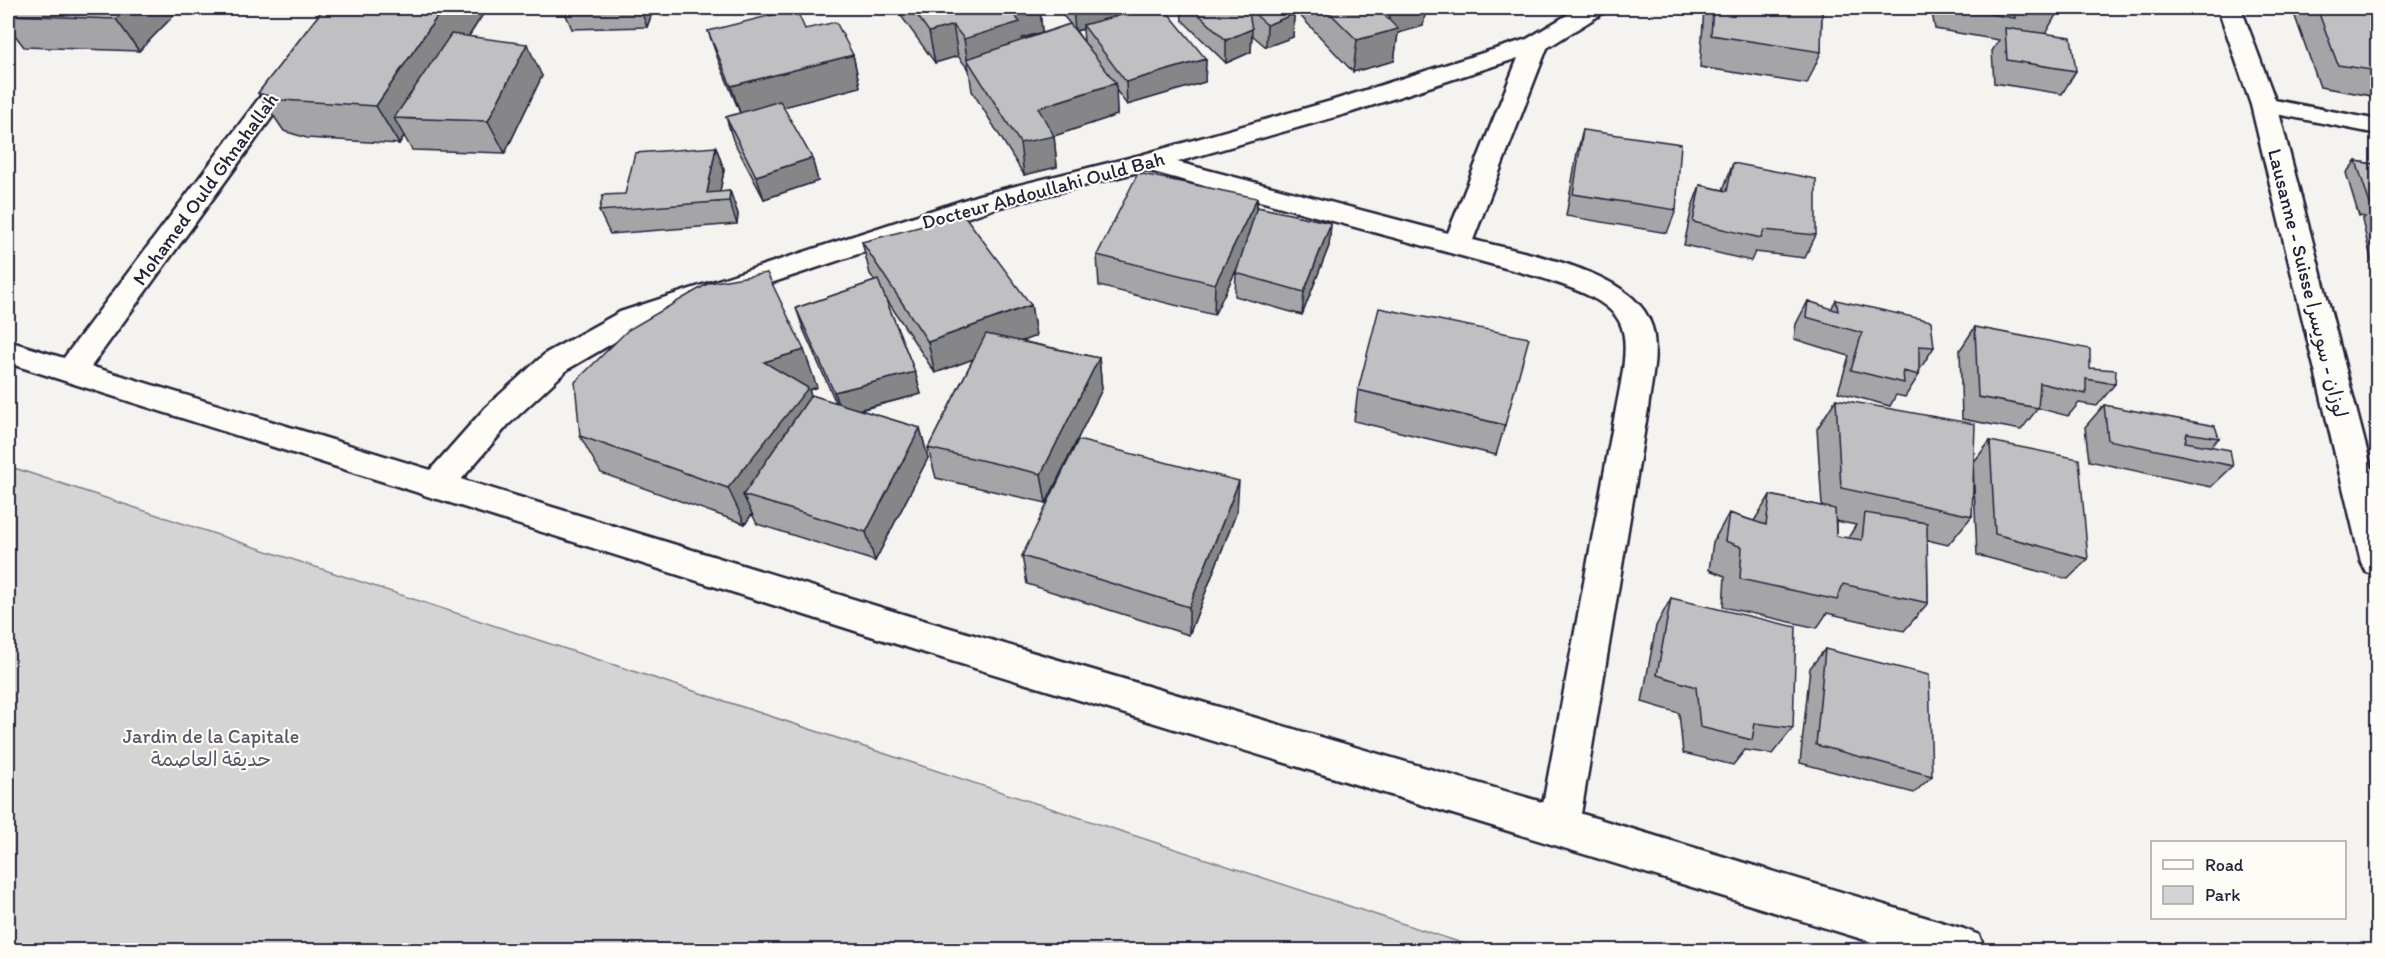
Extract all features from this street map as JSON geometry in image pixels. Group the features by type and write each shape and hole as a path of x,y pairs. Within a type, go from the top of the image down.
{"street":[{"name":"Mohamed Ould Ghnahallah","path":"71,371 339,8"},
{"name":"Docteur Abdoullahi Ould Bah","path":"435,486 497,416 557,361 631,319 989,201 1145,162 1340,107 1536,44 1595,8"},
{"name":"Lausanne - Suisse لوزان - سويسرا","path":"2229,8 2264,105 2378,562"},
{"path":"1458,243 1536,44"},
{"path":"1145,162 1458,243 1550,270 1591,285 1619,302 1636,322 1639,353 1632,409 1559,826"},
{"path":"8,352 909,632 1559,826 1964,951"}],"lane":[{"path":"2264,105 2378,127"}],"green space":[{"name":"Jardin de la Capitale حديقة العاصمة","path":"8,466 1483,950 8,950"}],"building":[{"path":"8,8 128,8 116,19 8,15"},
{"path":"324,8 443,8 376,106 282,100 258,93"},
{"path":"912,8 1014,8 1009,9 1020,22 964,39 953,25 929,32"},
{"path":"1147,8 1164,8 1206,59 1126,82 1083,25"},
{"path":"1192,8 1248,8 1252,29 1226,40"},
{"path":"1248,8 1289,8 1294,14 1267,25"},
{"path":"1325,8 1377,8 1398,29 1357,40"},
{"path":"1713,8 1822,8 1821,52 1711,35"},
{"path":"1953,8 2013,8 2015,18"},
{"path":"2022,8 2056,8 2057,13"},
{"path":"2317,8 2376,8 2378,12 2378,71 2338,65"},
{"path":"796,9 805,29 836,22 853,55 731,86 708,31"},
{"path":"1070,24 1116,83 1038,108 1054,136 1020,143 967,59"},
{"path":"2005,28 2071,37 2076,71 2007,60"},
{"path":"451,34 527,44 488,121 394,118"},
{"path":"780,101 812,158 756,176 726,117"},
{"path":"1583,130 1681,144 1676,210 1573,194"},
{"path":"716,147 707,193 730,191 729,201 599,211 603,195 625,194 635,153"},
{"path":"2356,161 2378,165 2378,203 2376,206 2370,204"},
{"path":"1733,163 1816,179 1816,235 1764,230 1761,238 1693,222 1700,185 1727,191"},
{"path":"1138,173 1257,198 1215,284 1097,255"},
{"path":"1257,207 1331,223 1304,292 1236,273"},
{"path":"964,215 1031,305 928,342 862,242"},
{"path":"767,273 804,350 764,362 808,388 728,488 580,436 575,382 628,330 709,283"},
{"path":"878,280 915,372 834,392 796,308"},
{"path":"1836,300 1931,321 1934,347 1919,346 1919,375 1903,371 1904,383 1851,370 1862,333 1806,317 1808,301 1838,311"},
{"path":"1379,308 1529,338 1505,425 1358,390"},
{"path":"1975,327 2090,349 2090,368 2116,370 2115,384 2086,379 2086,394 2040,383 2038,408 1978,397"},
{"path":"986,334 1099,358 1041,474 928,448"},
{"path":"811,395 920,428 866,532 743,495"},
{"path":"1836,399 1975,424 1972,516 1841,488"},
{"path":"2104,405 2215,426 2219,438 2187,433 2185,442 2230,450 2233,466 2108,440"},
{"path":"1078,440 1239,481 1189,607 1022,556"},
{"path":"1990,441 2079,459 2088,559 1995,534"},
{"path":"1770,495 1835,509 1836,536 1862,540 1865,513 1927,523 1928,603 1843,584 1837,600 1740,579 1742,547 1725,541 1729,513 1766,525"},
{"path":"1671,598 1796,627 1793,728 1755,723 1752,740 1700,727 1696,687 1657,675"},
{"path":"1825,649 1929,675 1932,776 1816,745"}]}
